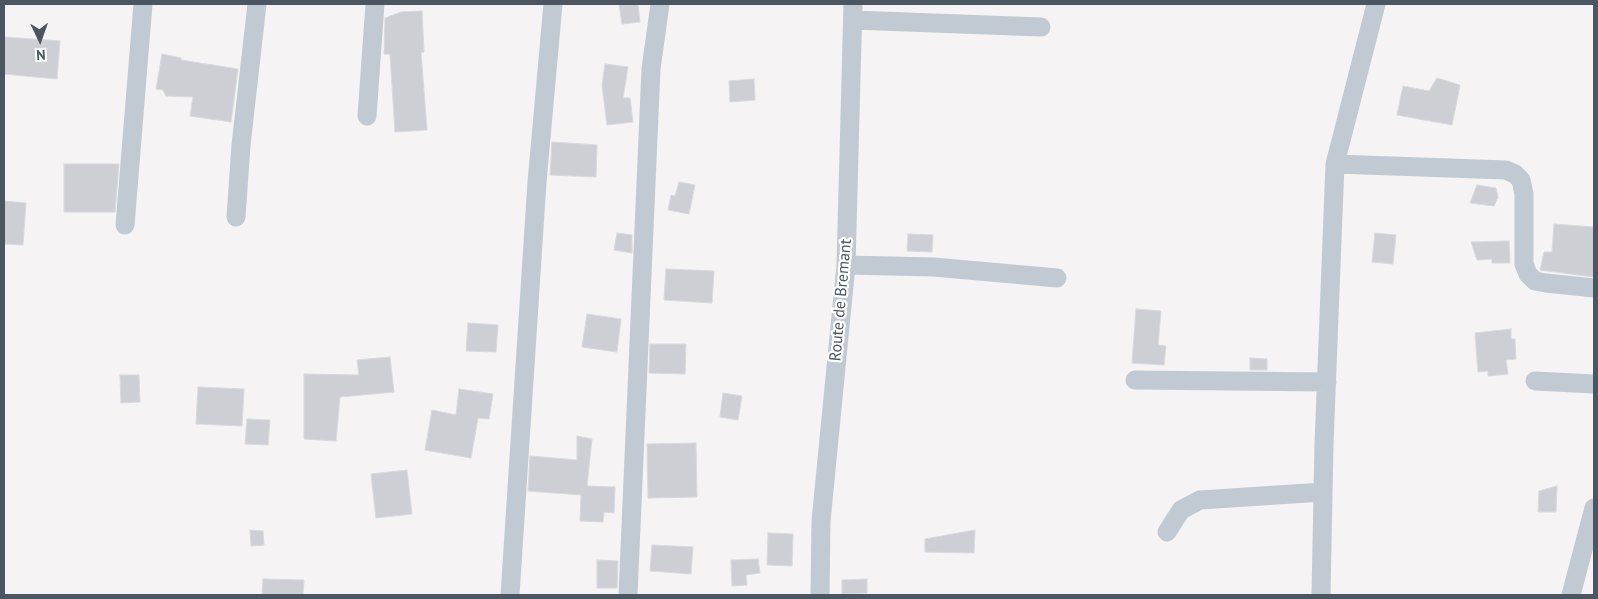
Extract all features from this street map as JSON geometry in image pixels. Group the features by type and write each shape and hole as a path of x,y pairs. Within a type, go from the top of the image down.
{"street":[{"path":"124,225 143,4"},
{"path":"236,217 241,145 256,4"},
{"path":"367,116 375,4"},
{"path":"510,595 537,182 553,4"},
{"path":"628,595 651,69 660,4"},
{"path":"1321,595 1335,164 1376,4"},
{"path":"853,12 1041,27"},
{"name":"Route de Bremant","path":"820,595 821,521 846,265 853,12"},
{"path":"1335,164 1506,170 1515,174 1522,180 1524,194 1524,264 1528,274 1535,280 1546,283 1594,288"},
{"path":"846,265 934,267 1057,278"},
{"path":"1135,380 1327,382"},
{"path":"1535,381 1594,384"},
{"path":"1167,532 1181,510 1200,500 1323,492"},
{"path":"1571,595 1594,508"}],"building":[{"path":"619,4 638,4 640,22 622,24"},
{"path":"422,11 424,52 421,52 427,130 395,132 390,54 384,54 385,18 401,12"},
{"path":"4,37 60,41 57,79 4,74"},
{"path":"162,54 181,58 181,60 238,69 231,122 190,116 193,97 166,96 163,90 156,89"},
{"path":"605,64 628,67 623,98 630,98 633,122 607,125 602,85"},
{"path":"1437,78 1460,85 1452,125 1397,115 1403,86 1429,91"},
{"path":"754,79 755,100 730,102 729,81"},
{"path":"552,142 597,145 596,177 550,175"},
{"path":"64,164 119,164 115,212 64,212"},
{"path":"679,182 695,185 689,214 668,210 671,195 675,196"},
{"path":"1477,185 1496,188 1498,197 1494,206 1470,203"},
{"path":"4,201 26,203 23,245 4,244"},
{"path":"1554,224 1594,227 1594,277 1540,270 1544,252 1552,252"},
{"path":"617,233 632,235 632,253 614,250"},
{"path":"1375,233 1396,235 1393,264 1372,262"},
{"path":"908,234 933,235 932,252 907,251"},
{"path":"1509,241 1510,263 1492,263 1492,259 1477,260 1471,242"},
{"path":"666,269 714,271 712,303 664,300"},
{"path":"1136,309 1161,311 1158,345 1166,346 1164,365 1132,363"},
{"path":"587,314 621,319 617,352 582,347"},
{"path":"468,323 498,325 496,352 466,351"},
{"path":"1511,329 1511,339 1515,339 1516,359 1506,360 1508,374 1488,376 1488,371 1478,372 1475,333"},
{"path":"650,344 686,344 685,374 649,373"},
{"path":"390,357 394,392 340,397 336,441 304,439 304,374 359,375 357,360"},
{"path":"1250,358 1267,359 1267,370 1250,370"},
{"path":"120,375 139,375 140,402 121,403"},
{"path":"198,387 244,389 242,426 196,424"},
{"path":"459,389 493,394 489,419 478,418 471,458 425,450 432,410 456,415"},
{"path":"723,393 742,396 738,420 720,417"},
{"path":"247,419 270,420 268,445 245,444"},
{"path":"577,436 592,439 587,486 615,487 614,513 604,512 603,522 580,521 581,495 528,491 530,456 577,460"},
{"path":"696,443 697,497 648,498 647,444"},
{"path":"407,470 412,514 376,518 371,474"},
{"path":"1557,486 1556,512 1538,512 1539,491"},
{"path":"250,530 263,531 264,545 251,546"},
{"path":"975,530 974,553 925,552 925,539"},
{"path":"768,533 793,534 792,566 767,565"},
{"path":"652,545 693,547 691,574 650,571"},
{"path":"758,559 760,573 746,575 747,585 732,586 731,560"},
{"path":"597,560 618,561 617,588 597,588"},
{"path":"263,579 304,580 303,595 262,595"},
{"path":"867,579 867,593 842,594 842,580"}]}
